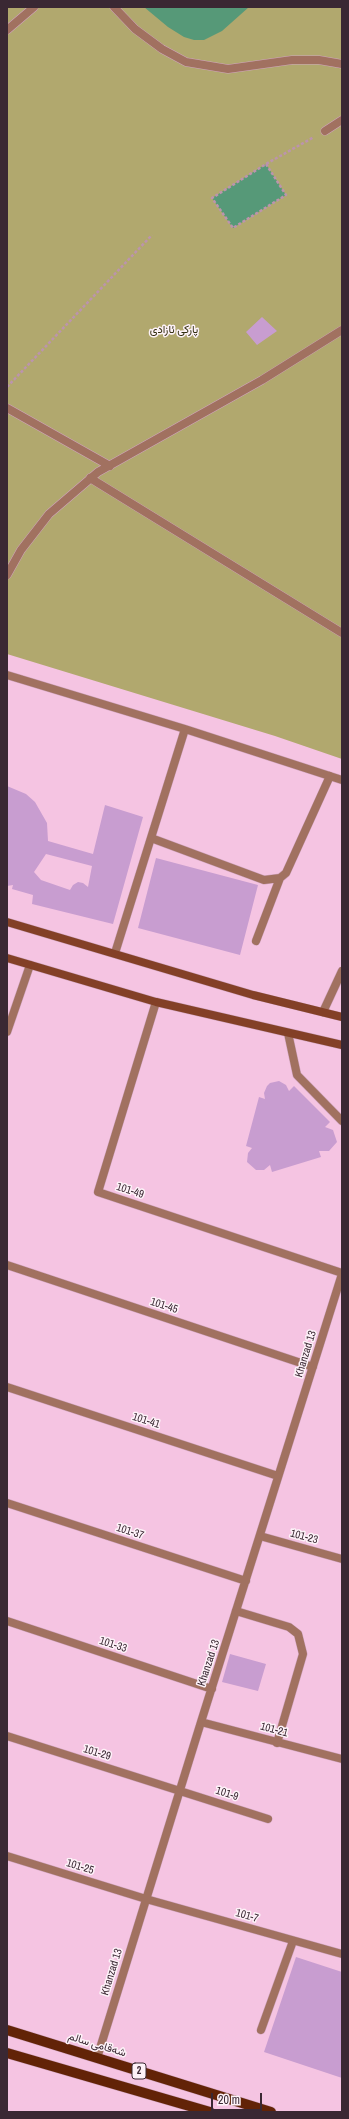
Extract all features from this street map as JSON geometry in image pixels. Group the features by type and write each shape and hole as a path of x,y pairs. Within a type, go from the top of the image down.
{"main road":[{"path":"7,922 253,995 342,1017"},
{"path":"7,958 156,1002 342,1045"},
{"name":"شەقامی سالم","path":"7,2030 271,2112"},
{"name":"2","path":"7,2053 207,2112"}],"street":[{"path":"7,30 34,7"},
{"path":"114,7 135,29 162,49 186,62 228,69 292,60 319,60 342,64"},
{"path":"325,131 342,120"},
{"path":"7,575 21,550 49,514 90,478 262,380 342,330"},
{"path":"7,408 110,466"},
{"path":"90,478 342,633"},
{"path":"7,675 185,729 342,780"},
{"path":"115,953 185,729"},
{"path":"256,941 280,878 286,873 330,776"},
{"path":"151,838 264,880 280,878"},
{"path":"7,1032 30,965"},
{"path":"323,1012 342,971"},
{"name":"101-49","path":"156,1002 98,1192 342,1273"},
{"path":"288,1033 297,1075 342,1120"},
{"name":"101-45","path":"7,1265 313,1367"},
{"name":"Khanzad 13","path":"97,2058 342,1273"},
{"name":"101-41","path":"7,1387 278,1476"},
{"name":"101-37","path":"7,1503 246,1581"},
{"name":"101-23","path":"260,1536 342,1559"},
{"path":"236,1611 289,1628 298,1634 303,1654 277,1743"},
{"name":"101-33","path":"7,1621 212,1689"},
{"name":"101-21","path":"201,1722 342,1759"},
{"name":"101-29","path":"7,1736 180,1790"},
{"name":"101-9","path":"180,1790 268,1819"},
{"name":"101-25","path":"7,1856 146,1899"},
{"name":"101-7","path":"146,1899 342,1954"},
{"path":"261,2030 293,1940"}],"path":[{"path":"266,164 286,195 233,228 212,198 266,164 325,131"},
{"path":"7,387 152,235"}],"green space":[{"name":"پارکی ئازادی","path":"7,7 342,7 342,759 275,736 7,654"}],"shaded area":[{"path":"144,7 249,7 222,31 204,40 194,40 184,37 168,27"},
{"path":"266,164 286,195 233,228 212,198"}],"building":[{"path":"262,317 277,331 257,345 246,332"},
{"path":"7,786 26,794 35,802 47,823 48,841 93,854 105,805 143,817 113,924 32,904 33,895 12,889 13,885 7,886","holes":["46,854 92,866 88,887 83,883 78,882 73,885 70,890 41,880 34,872"]},
{"path":"156,858 258,885 240,955 138,928"},
{"path":"279,1081 286,1085 289,1091 294,1086 330,1122 325,1127 333,1130 337,1142 329,1151 319,1151 321,1157 272,1172 270,1165 264,1170 256,1170 247,1162 248,1153 252,1148 246,1146 259,1097 265,1099 264,1093 267,1086 270,1083"},
{"path":"230,1654 266,1664 258,1691 222,1682"},
{"path":"296,1957 342,1972 342,2078 264,2052"}]}
